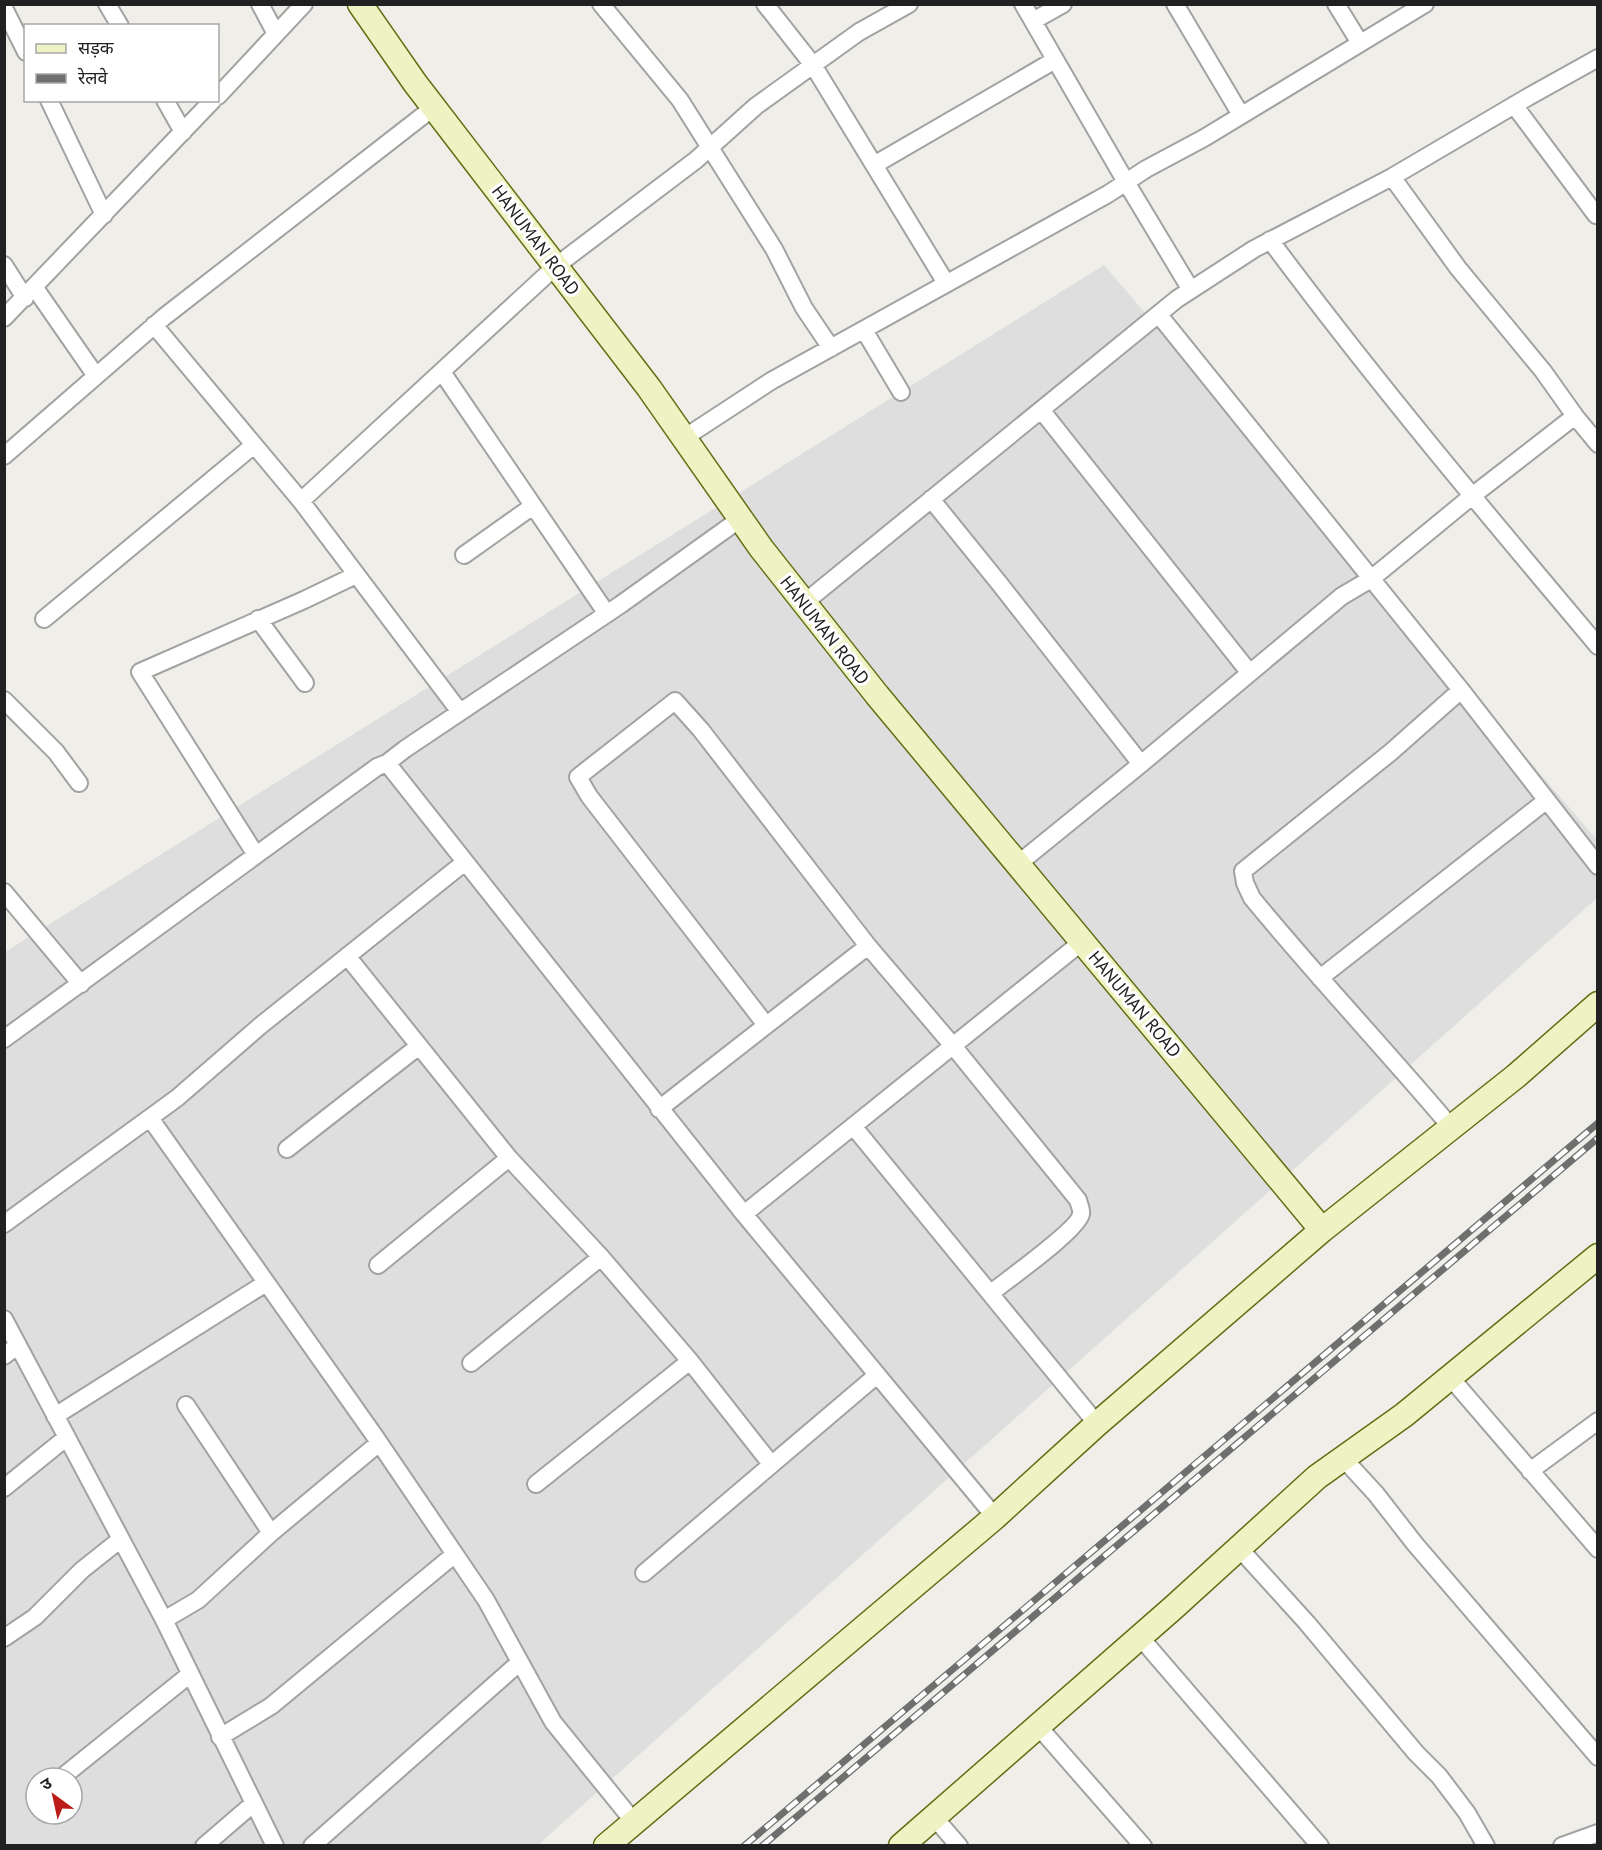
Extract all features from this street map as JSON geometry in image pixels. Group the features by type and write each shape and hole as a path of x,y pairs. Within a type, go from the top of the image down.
{"street":[{"path":"107,4 119,24"},
{"path":"260,4 276,34"},
{"path":"219,95 304,4"},
{"name":"HANUMAN ROAD","path":"360,4 434,107 649,388 740,519 804,603 877,695 1322,1230"},
{"path":"601,4 680,100 774,249 804,308 831,348"},
{"path":"765,4 813,65 946,283"},
{"path":"301,501 556,266 696,160 756,106 859,32 909,4"},
{"path":"1023,4 1191,290"},
{"path":"1033,21 1063,4"},
{"path":"1175,4 1240,115"},
{"path":"1336,4 1360,43"},
{"path":"684,438 771,381 1108,194 1425,4"},
{"path":"4,8 24,48"},
{"path":"804,603 1191,290 1270,240 1392,177 1598,58"},
{"path":"874,165 1055,60"},
{"path":"50,102 104,215"},
{"path":"166,102 183,132"},
{"path":"4,318 211,102"},
{"path":"1514,105 1596,215"},
{"path":"4,456 154,325 434,107"},
{"path":"1392,177 1458,268 1543,371 1598,444"},
{"path":"1270,240 1330,321 1472,496 1598,645"},
{"path":"4,265 30,293 96,376"},
{"path":"1159,315 1461,690 1598,866"},
{"path":"154,325 301,501 460,712"},
{"path":"864,330 901,392"},
{"path":"442,372 607,614"},
{"path":"1041,411 1250,672"},
{"path":"1018,864 1342,596 1371,579 1575,416"},
{"path":"44,619 254,446"},
{"path":"931,500 1028,619 1141,764"},
{"path":"464,555 533,506"},
{"path":"4,1039 377,767 387,763 607,614 740,519"},
{"path":"256,855 140,672 304,600 356,574"},
{"path":"258,619 305,683"},
{"path":"1451,1127 1252,898 1245,883 1243,871 1390,752 1461,690"},
{"path":"4,700 56,752 80,783"},
{"path":"766,1026 589,796 578,777 675,701 701,730 868,946 954,1047 1078,1200 1081,1213 1076,1224 991,1293"},
{"path":"387,763 744,1215 994,1517"},
{"path":"1320,978 1547,800"},
{"path":"4,1224 177,1098 260,1026 465,862"},
{"path":"4,891 81,984"},
{"path":"744,1215 1083,941"},
{"path":"659,1108 868,946"},
{"path":"347,956 509,1158 601,1257 690,1361 771,1464"},
{"path":"606,1845 994,1517 1097,1424 1322,1230 1516,1076 1598,1004"},
{"path":"287,1149 419,1046"},
{"path":"150,1118 379,1443 486,1600 553,1722 634,1822"},
{"path":"854,1126 1097,1424"},
{"path":"378,1265 509,1158"},
{"path":"471,1363 601,1257"},
{"path":"901,1845 1140,1637 1317,1477 1404,1415 1595,1260"},
{"path":"55,1416 266,1283"},
{"path":"4,1319 164,1620 189,1675 275,1845"},
{"path":"4,1356 18,1345"},
{"path":"536,1484 690,1361"},
{"path":"644,1573 877,1375"},
{"path":"1450,1377 1598,1549"},
{"path":"186,1405 271,1533"},
{"path":"1530,1471 1598,1421"},
{"path":"4,1488 67,1437"},
{"path":"164,1620 198,1600 271,1533 379,1443"},
{"path":"1343,1458 1598,1757"},
{"path":"4,1638 35,1617 82,1570 121,1539"},
{"path":"1239,1548 1307,1623 1416,1753 1439,1776 1467,1813 1486,1845"},
{"path":"220,1737 271,1706 454,1554"},
{"path":"1140,1637 1320,1845"},
{"path":"312,1845 520,1662"},
{"path":"76,1766 189,1675"},
{"path":"1038,1726 1143,1845"},
{"path":"204,1845 254,1803"},
{"path":"934,1817 959,1845"},
{"path":"1562,1845 1598,1833"}],"shaded area":[{"path":"1104,265 1597,840 1597,898 538,1845 5,1846 5,952"}],"railway":[{"path":"744,1846 1598,1123"},
{"path":"762,1846 1598,1138"}]}
